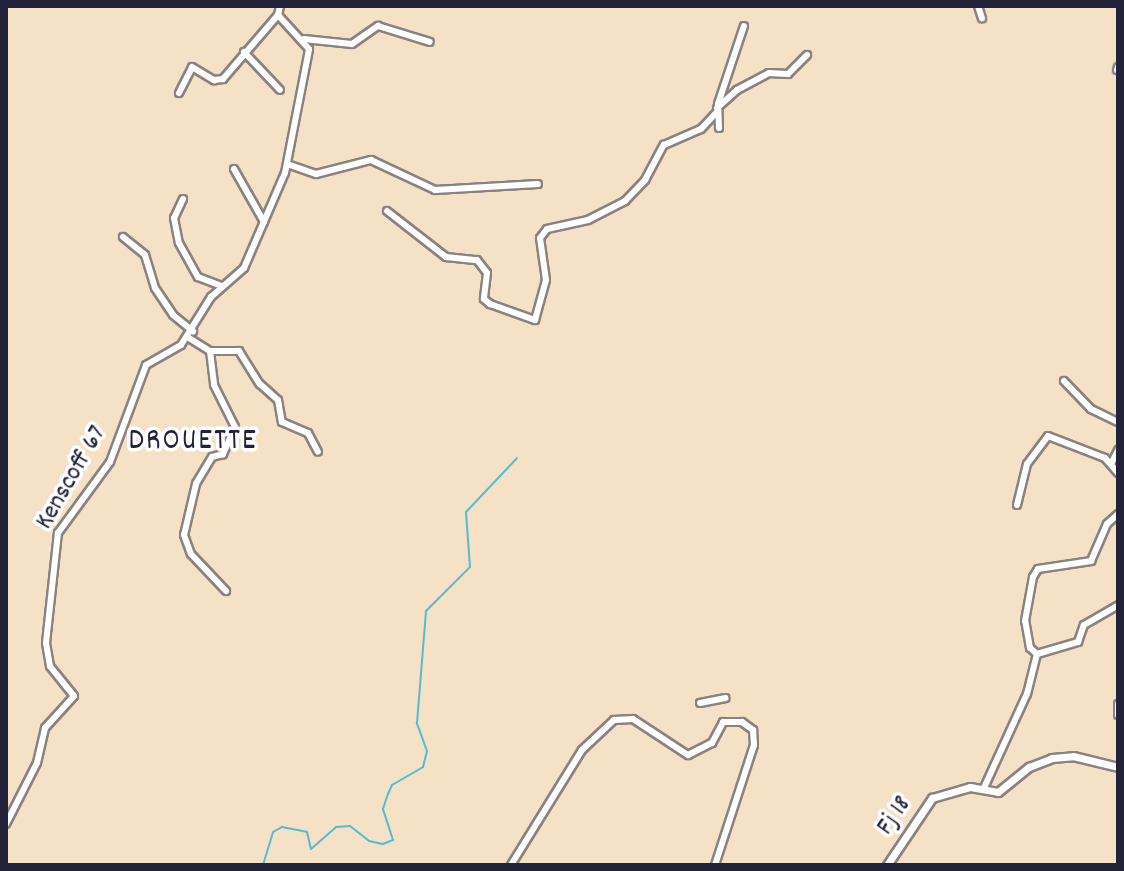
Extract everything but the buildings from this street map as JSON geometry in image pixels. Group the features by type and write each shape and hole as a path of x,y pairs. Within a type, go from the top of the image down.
{"street":[{"path":"179,93 192,67 217,81 278,15 280,6"},
{"path":"978,6 982,18"},
{"path":"278,15 304,39 352,44 375,26 430,42"},
{"path":"719,128 717,110 744,26"},
{"name":"Kenscoff 67","path":"6,824 37,763 45,728 74,696 55,675 46,643 58,533 110,462 146,365 191,334 205,305 244,268 287,164 309,62 304,39"},
{"path":"244,52 280,90"},
{"path":"387,211 396,223 420,234 446,257 477,260 487,273 484,299 535,320 546,280 540,238 547,229 588,220 625,201 664,145 701,129 737,90 769,73 788,74 807,55"},
{"path":"287,164 316,174 371,160 435,190 538,184"},
{"path":"234,169 264,222"},
{"path":"183,199 174,218 179,243 198,277 222,286"},
{"path":"123,237 145,255 155,288 191,334 210,351 214,385 235,430 223,454 212,457 196,484 184,535 191,554 226,591"},
{"path":"210,351 239,351 260,384 278,400 282,422 308,433 318,452"},
{"path":"1064,381 1091,409 1118,422"},
{"path":"1017,505 1027,464 1048,436 1111,464 1118,473"},
{"path":"1111,464 1118,450"},
{"path":"1037,654 1030,648 1025,621 1033,577 1038,569 1091,561 1107,524 1118,514"},
{"path":"1037,654 1078,642 1084,625 1118,605"},
{"path":"983,790 1027,694 1037,654"},
{"path":"700,703 726,698"},
{"path":"1118,704 1118,715"},
{"path":"511,865 582,750 614,720 633,719 688,755 712,743 723,722 742,722 753,730 754,745 715,865"},
{"name":"Fj 18","path":"887,865 932,798 970,787 998,792 1029,767 1052,758 1073,756 1118,767"}],"waterway":[{"path":"263,865 273,832 282,827 307,832 311,849 336,827 350,826 369,841 383,844 393,840 383,809 388,794 392,785 423,767 427,751 417,723 426,611 470,567 466,512 517,458"},
{"path":"225,865 237,865"}],"district":[{"name":"DROUETTE","path":"193,443"}]}
